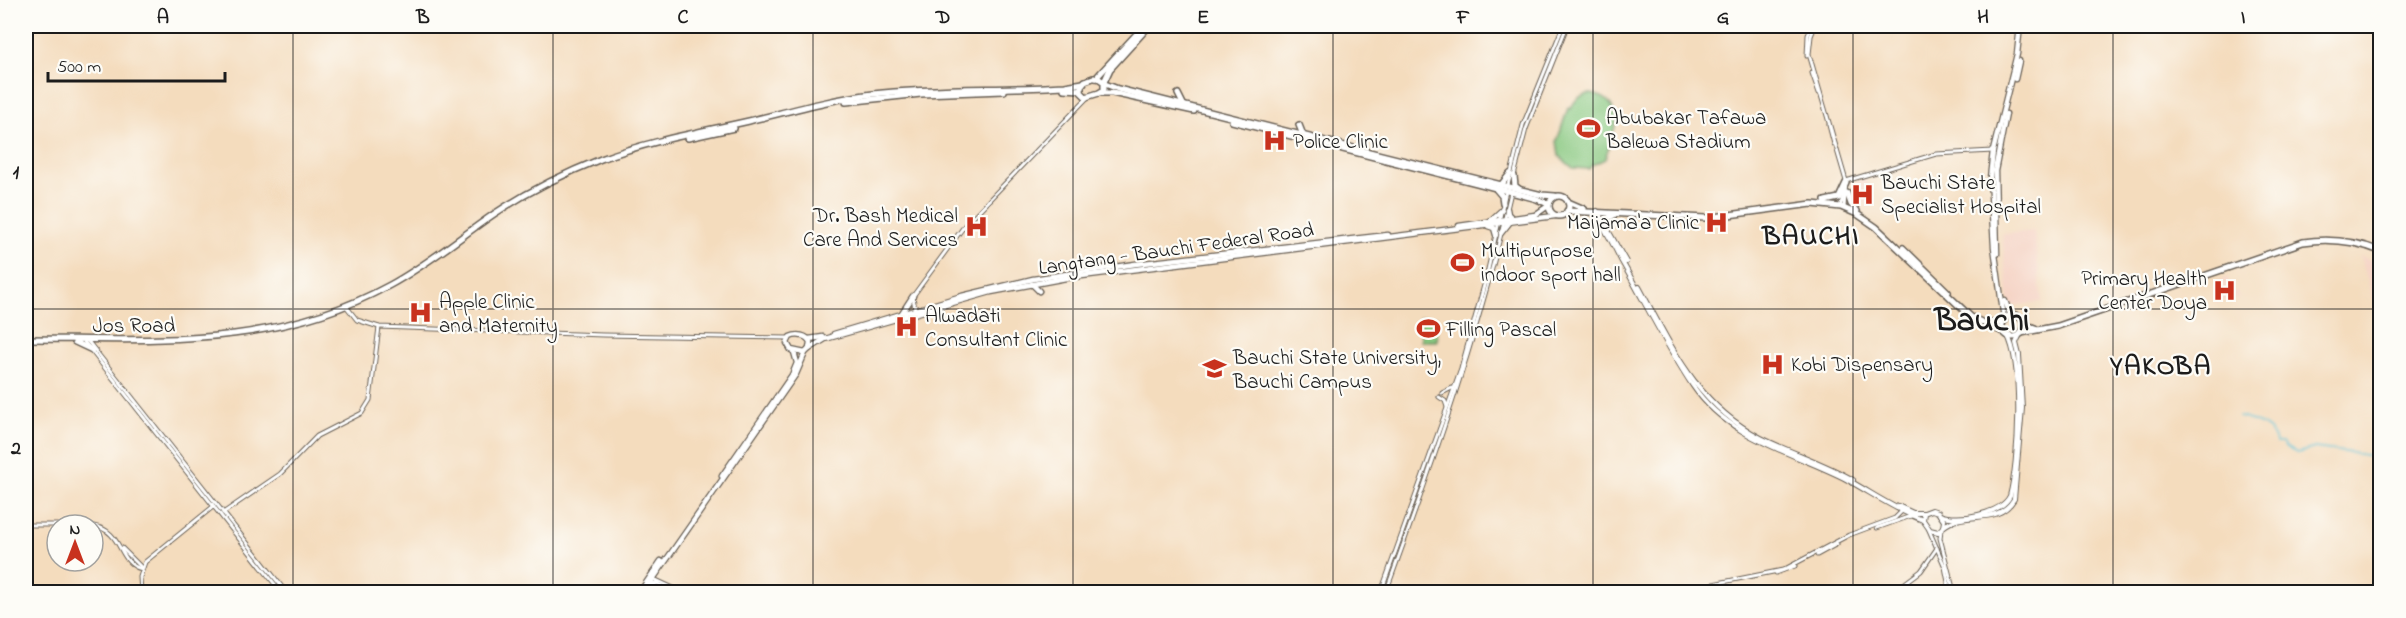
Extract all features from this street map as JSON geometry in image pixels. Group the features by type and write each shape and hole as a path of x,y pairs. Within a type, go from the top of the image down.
{"highway":[{"path":"242,335 305,324 347,308 410,276 469,234 555,181 602,163 666,142 828,104 925,92 1057,87 1083,83 1096,78 1144,26"},
{"path":"1102,93 1110,69 1149,26"},
{"path":"1096,78 1104,83 1184,106 1303,135 1343,148"},
{"path":"1081,92 1083,83"},
{"path":"925,92 1081,92 1088,97 1112,93 1507,188 1562,196 1577,207 1596,213 1705,215 1825,201 1839,198 1846,182"},
{"path":"1178,94 1184,106"},
{"path":"1299,125 1303,135"},
{"path":"1398,162 1492,187 1507,188 1548,205 1555,216 1562,216 1567,211 1568,202"},
{"path":"1507,188 1512,175"},
{"path":"1512,175 1515,186 1520,190"},
{"path":"1492,187 1501,193 1504,207"},
{"path":"1847,192 1851,204 1857,211"},
{"path":"1548,205 1555,196"},
{"path":"1825,201 1857,211 1878,224 1968,312 1997,324 2015,315 2020,317 2024,324 2036,328 2054,324 2299,241 2337,238 2357,241 2380,249"},
{"path":"1567,211 1706,218 1812,204 1842,206 1876,227 1971,317 2013,337 2058,326 2303,242 2341,241 2380,249"},
{"path":"1606,227 1607,219 1617,215"},
{"path":"2004,319 2002,326 2006,334"},
{"path":"2020,334 2024,324"},
{"name":"Jos Road","path":"26,340 176,339 242,335"},
{"name":"Jos Road","path":"26,340 176,342 242,335"},
{"path":"75,342 94,350 100,342"}],"main road":[{"path":"2004,319 1993,238 1990,178 1993,151 2016,60 2021,26"},
{"path":"2015,315 2007,307 2000,273 1994,179 1998,148 2018,67 2021,26"},
{"name":"Langtang - Bauchi Federal Road","path":"807,351 819,341 1001,286 1094,269 1502,222 1535,215 1548,205"},
{"path":"1504,207 1513,220 1498,234 1494,228 1486,224 1504,207"},
{"path":"1596,213 1675,352 1695,384 1719,410 1760,437 1840,472 1895,505 1913,513 1932,510 1951,518 1994,511 2002,507 2010,496 2019,408 2013,353 2006,334"},
{"path":"1596,213 1667,345 1693,386 1714,411 1757,440 1838,475 1911,516 1923,520 1933,532 1954,521 1996,515 2008,507 2014,499 2022,408 2019,355 2016,343 2020,334"},
{"name":"Langtang - Bauchi Federal Road","path":"1513,220 1555,216"},
{"name":"Langtang - Bauchi Federal Road","path":"789,340 800,335 809,339 902,313 916,312 991,292 1032,284 1278,248"},
{"path":"1191,260 1196,267"},
{"path":"1094,269 1101,263"},
{"path":"1032,284 1039,291"},
{"path":"902,313 913,296"},
{"path":"884,322 891,328"},
{"path":"642,592 784,394 807,351 809,339"},
{"path":"651,578 689,527 792,375 797,363 789,340"},
{"path":"794,352 807,351"},
{"path":"1923,520 1924,513"},
{"path":"1940,515 1944,521 1942,529"},
{"path":"651,578 658,582"},
{"path":"651,578 658,582"}],"street":[{"path":"1386,592 1440,445 1488,278 1502,222 1507,188 1565,26"},
{"path":"1813,26 1807,42 1809,63 1846,182 1847,192 1842,206"},
{"path":"1079,104 1081,92"},
{"path":"916,312 913,296 965,225 1088,97"},
{"path":"1846,182 1936,154 1993,151"},
{"path":"1842,206 1846,182"},
{"path":"1504,207 1507,188"},
{"path":"347,308 361,322 379,327 789,340"},
{"path":"224,513 280,474 317,436 362,412 367,407 370,400 379,327"},
{"path":"85,340 284,592"},
{"path":"1381,592 1467,352"},
{"path":"1447,408 1441,395 1454,387"},
{"path":"187,470 224,513 245,543"},
{"path":"140,577 145,562 214,506"},
{"path":"1673,592 1783,570 1850,535 1895,518 1902,511"},
{"path":"1680,592 1784,572 1850,537 1911,516"},
{"path":"26,525 45,525"},
{"path":"1928,528 1938,547 1952,592"},
{"path":"105,529 112,534 120,547 142,569"},
{"path":"1942,529 1940,538 1952,592"},
{"path":"1893,592 1921,571 1938,547"},
{"path":"135,564 145,562"},
{"path":"135,564 140,577 141,592"},
{"path":"658,582 676,592"},
{"path":"658,582 682,592"}],"shaded area":[{"name":"Bauchi State Specialist Hospital","path":"1865,178 1875,201 1860,205 1851,183"},
{"path":"2034,231 2042,302 2009,306 2002,234"},
{"path":"2360,256 2380,263 2380,320"},
{"name":"Primary Health Center Doya","path":"2227,277 2233,291 2236,291 2239,297 2215,303 2213,291 2218,290 2217,281"}],"green space":[{"name":"Abubakar Tafawa Balewa Stadium","path":"1591,94 1607,100 1615,116 1618,117 1605,159 1592,165 1589,169 1573,168 1559,156 1557,141 1568,108 1571,109 1576,100"},
{"name":"Filling Pascal","path":"1420,317 1436,317 1437,341 1421,341"}],"waterway":[{"path":"2238,417 2267,428 2276,443 2282,443 2297,453 2315,448 2380,457"}],"place":[{"name":"Abubakar Tafawa Balewa Stadium","path":"1588,129"},
{"name":"Police Clinic","path":"1275,141"},
{"name":"Bauchi State Specialist Hospital","path":"1863,194"},
{"name":"Maijama'a Clinic","path":"1717,222"},
{"name":"Dr. Bash Medical Care And Services","path":"976,227"},
{"name":"Multipurpose indoor sport hall","path":"1463,262"},
{"name":"Primary Health Center Doya","path":"2225,290"},
{"name":"Apple Clinic and Maternity","path":"421,313"},
{"name":"Alwadati Consultant Clinic","path":"907,327"},
{"name":"Filling Pascal","path":"1428,329"},
{"name":"Kobi Dispensary","path":"1773,364"},
{"name":"Bauchi State University, Bauchi Campus","path":"1215,369"}],"district":[{"name":"BAUCHI","path":"1811,235"},
{"name":"Bauchi","path":"1982,318"},
{"name":"YAKOBA","path":"2161,365"}]}
